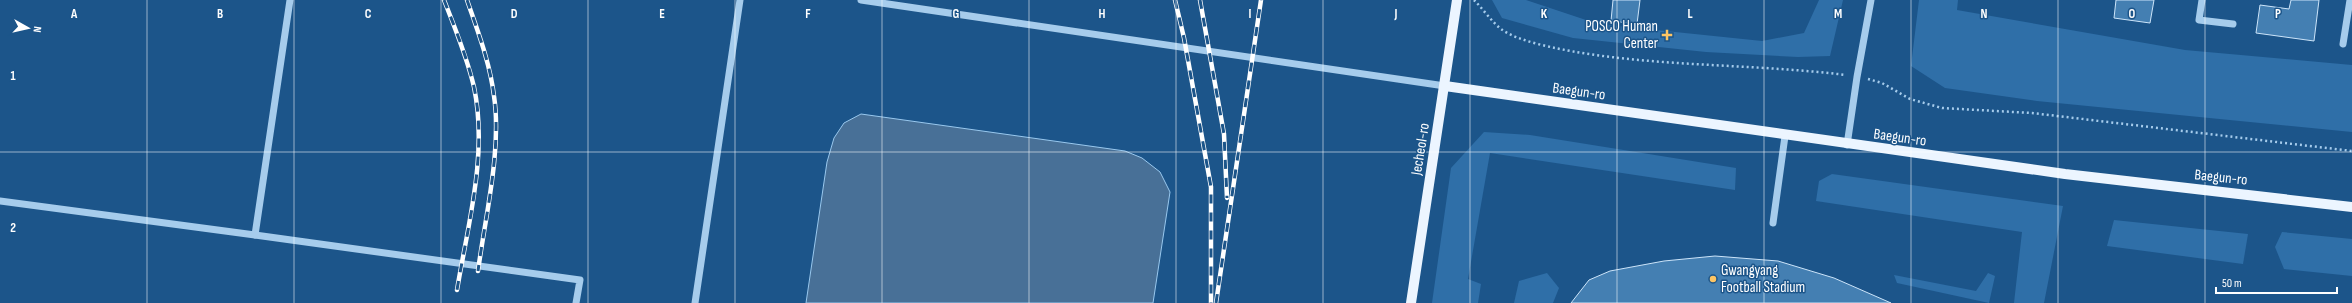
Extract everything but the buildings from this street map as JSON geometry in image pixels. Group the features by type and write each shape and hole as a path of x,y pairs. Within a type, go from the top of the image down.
{"main road":[{"name":"Jecheol-ro","path":"1411,303 1457,0"},
{"name":"Baegun-ro","path":"1445,86 1847,145 2065,174 2352,207"}],"street":[{"path":"255,235 290,0"},
{"path":"695,303 740,0"},
{"path":"861,0 1445,86"},
{"path":"1847,145 1857,76 1871,0"},
{"path":"2202,0 2199,20 2233,24"},
{"path":"2343,44 2350,0"},
{"path":"1773,223 1785,136"},
{"path":"0,201 580,280 576,303"}],"path":[{"path":"1474,0 1501,29 1543,46 1600,56 1670,63 1810,71 1857,76 1882,83 1910,99 1942,108 2040,114 2352,151"}],"shaded area":[{"path":"1492,0 1526,0 1598,24 1762,41 1804,33 1819,0 1843,0 1830,56 1798,57 1706,52 1573,38 1502,18"},
{"path":"1919,0 1958,0 1957,10 2185,50 2352,65 2352,132 2037,101 1945,88 1911,66"},
{"path":"861,114 1125,151 1142,158 1160,172 1170,192 1153,303 806,303 827,162 834,138 844,123"},
{"path":"1484,132 1530,135 1736,168 1735,190 1490,153 1468,279 1481,284 1478,303 1432,303 1451,168"},
{"path":"1832,174 2063,206 2044,303 2014,303 2022,232 1816,201 1819,181"},
{"path":"2114,220 2248,234 2243,264 2107,246"},
{"path":"2282,232 2352,239 2352,276 2284,269 2275,247"},
{"path":"1547,273 1559,288 1553,303 1514,303 1519,281"},
{"path":"1988,273 1995,276 1989,303 1897,283 1894,275 1976,291"}],"railway":[{"path":"444,0 468,65 474,87 478,112 479,138 475,189 457,290"},
{"path":"467,0 490,72 496,117 496,138 492,184 478,271"},
{"path":"1175,0 1184,38 1211,187 1211,303"},
{"path":"1200,0 1224,134 1227,198"},
{"path":"1216,303 1261,0"}],"place":[{"name":"POSCO Human Center","path":"1667,35"},
{"name":"Gwangyang Football Stadium","path":"1713,279"}]}
